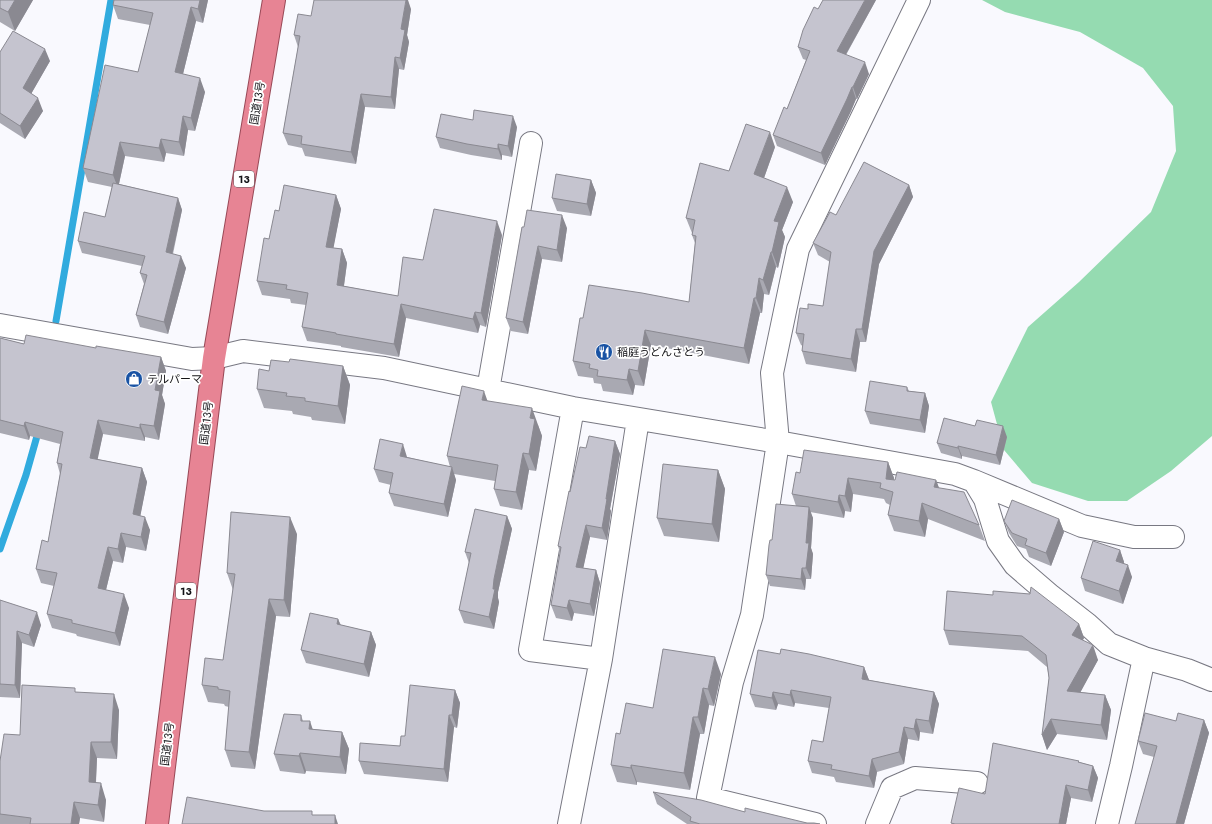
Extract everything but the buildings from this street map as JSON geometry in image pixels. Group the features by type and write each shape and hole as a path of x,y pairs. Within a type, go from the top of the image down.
{"highway":[{"name":"国道13号","path":"157,824 214,358 274,0"}],"street":[{"path":"814,824 708,798 732,682 752,616 778,442 772,373 798,249 920,0"},
{"path":"488,390 531,143"},
{"path":"0,324 192,359 214,358 242,351 384,368 573,408 778,442 955,474 1082,526 1134,537 1174,537"},
{"path":"573,408 530,650 601,658"},
{"path":"569,824 601,658 638,419"},
{"path":"974,481 985,499 998,541 1015,565 1050,596 1109,644 1144,658 1187,670 1212,680"},
{"path":"1107,824 1144,658"},
{"path":"877,824 892,788 915,778 977,784"}],"green space":[{"path":"982,0 1212,0 1212,436 1171,471 1127,501 1088,501 1032,483 1004,450 991,402 1028,327 1079,282 1151,212 1176,151 1173,106 1143,68 1080,32 1005,12"}],"waterway":[{"path":"56,321 111,0"},
{"path":"0,549 26,475 39,429"}],"place":[{"name":"稲庭うどんさとう","path":"604,352"},
{"name":"テルパーマ","path":"134,379"}]}
